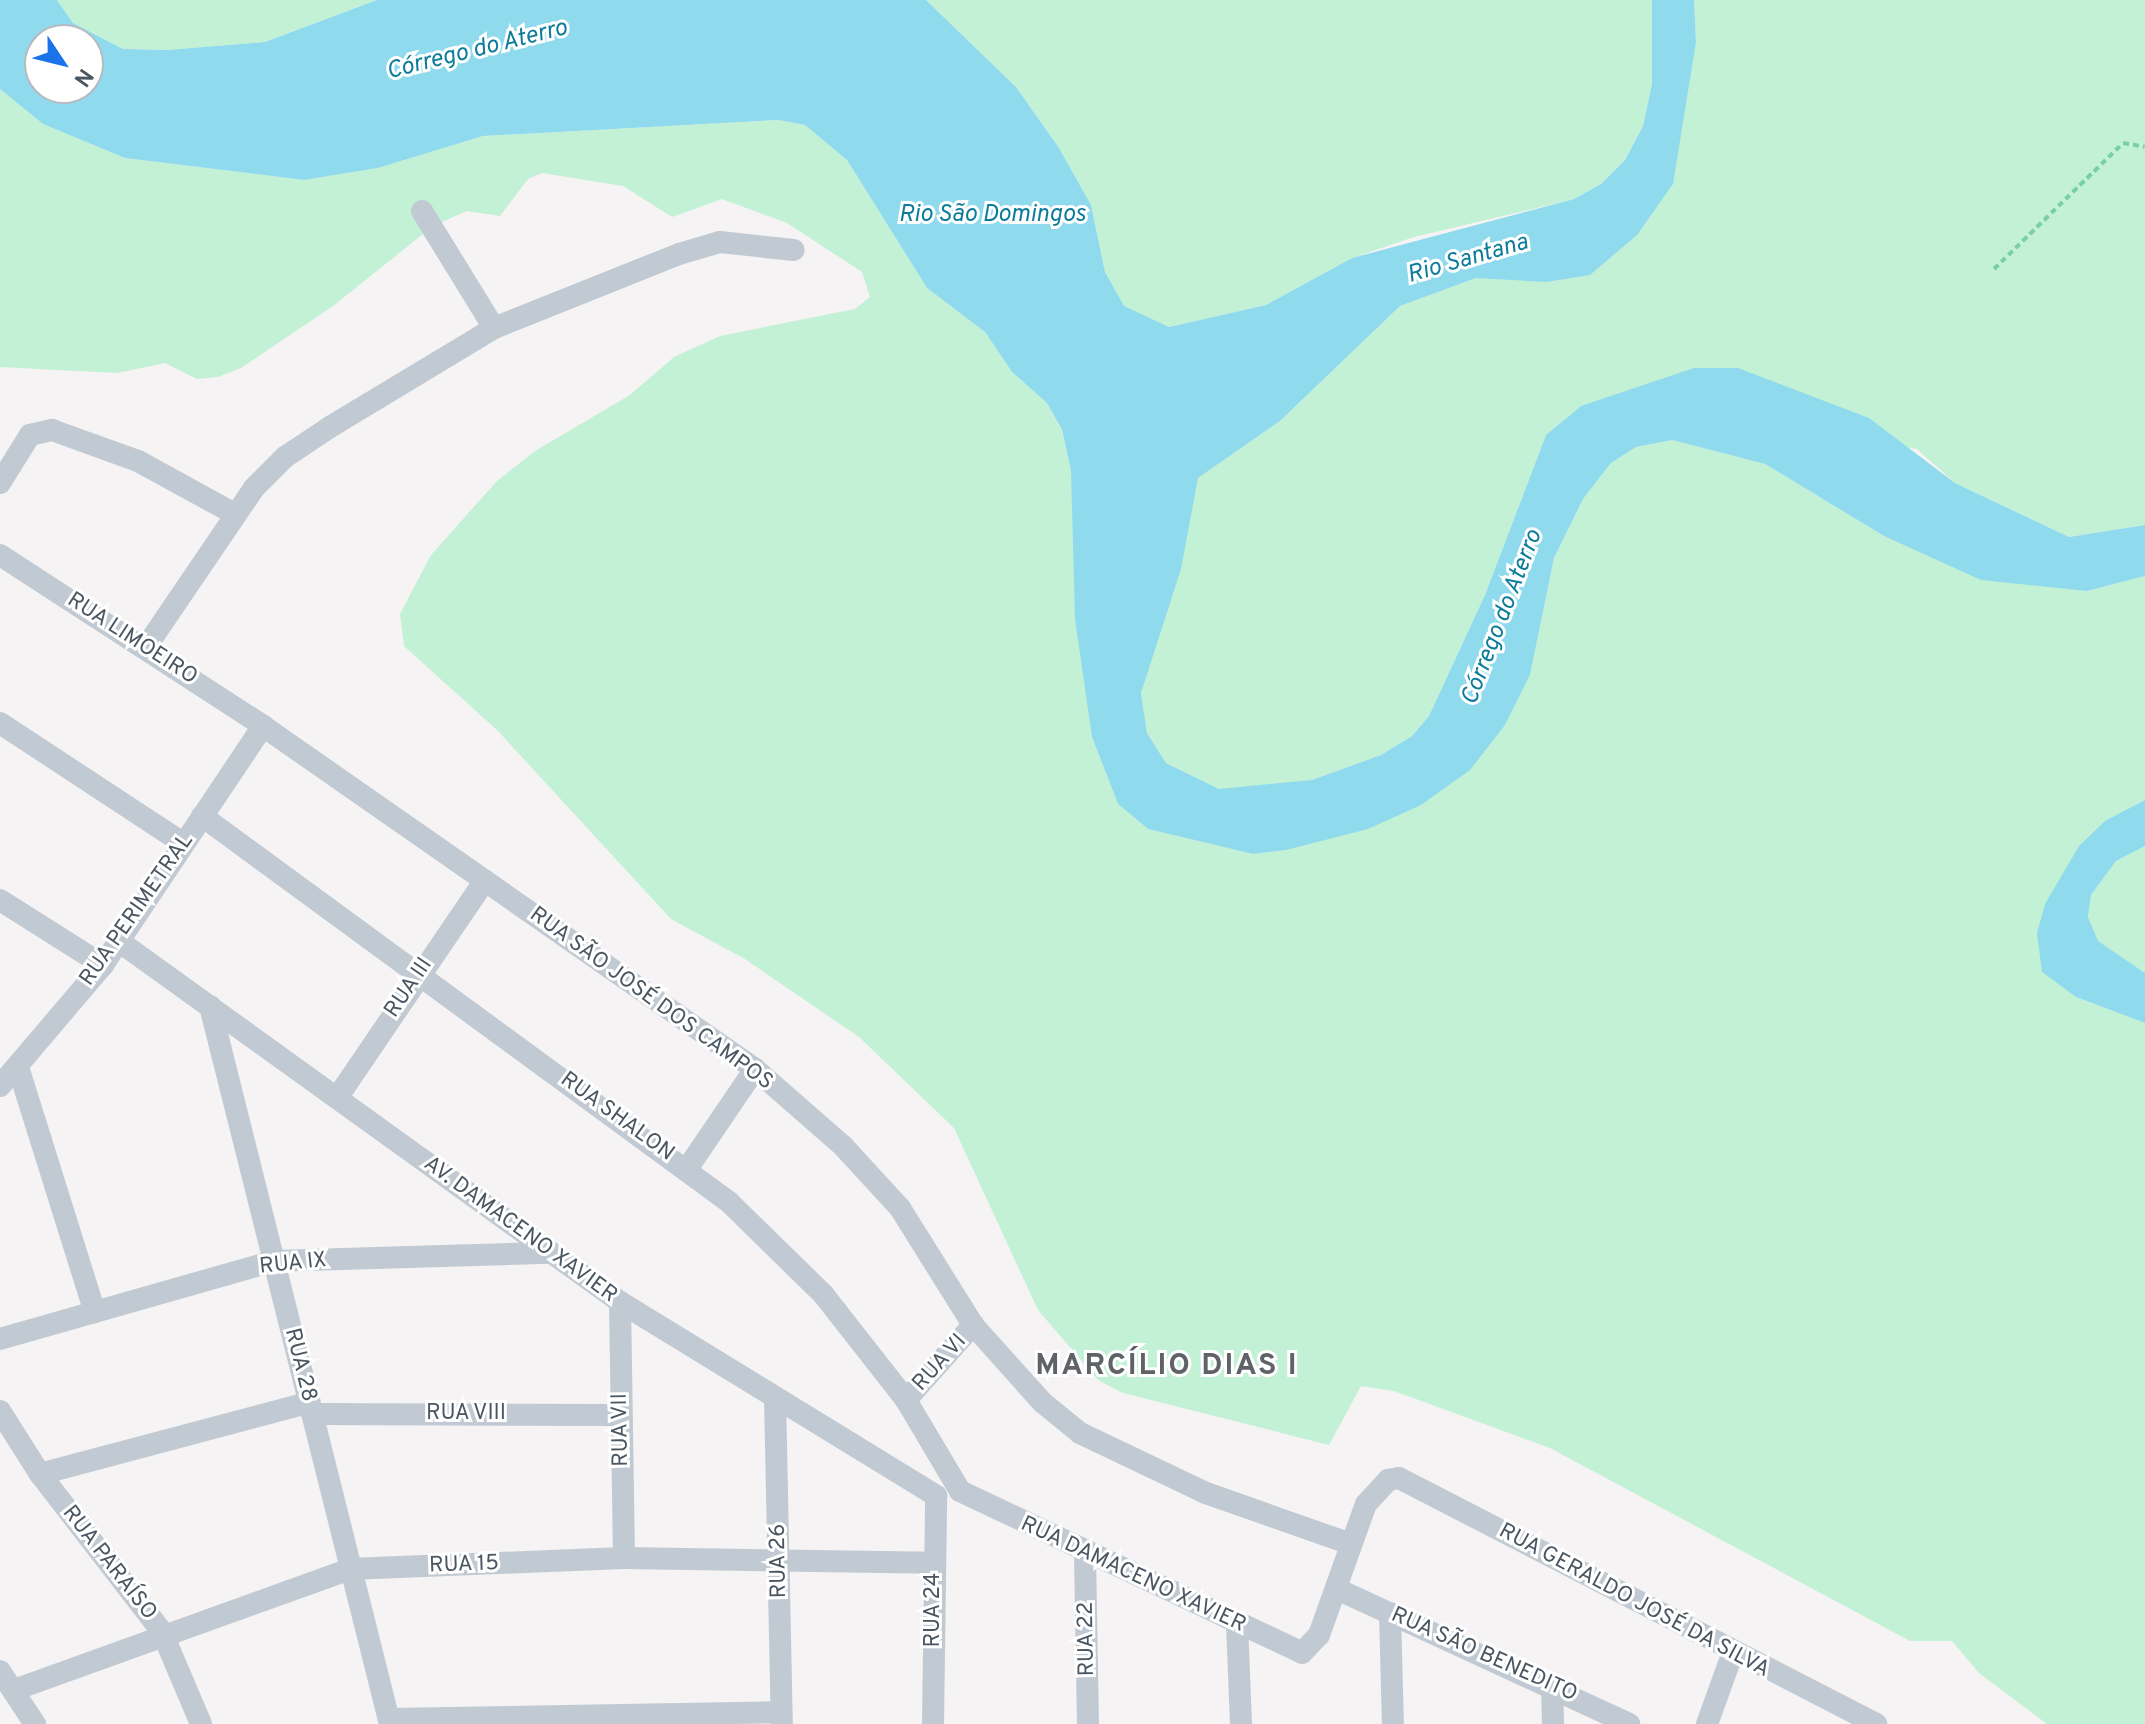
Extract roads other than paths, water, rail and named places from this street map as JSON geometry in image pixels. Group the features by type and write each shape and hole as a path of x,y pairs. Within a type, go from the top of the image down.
{"street":[{"path":"422,211 494,328"},
{"path":"146,647 235,514 285,457 494,328 720,242 794,250"},
{"path":"0,483 41,428 79,435 138,461 235,514"},
{"name":"RUA LIMOEIRO","path":"0,555 146,647 263,726"},
{"path":"0,723 183,843"},
{"name":"RUA PERIMETRAL","path":"0,1085 120,942 263,726"},
{"name":"RUA SÃO JOSÉ DOS CAMPOS","path":"263,726 755,1069 843,1146 900,1208 973,1325 1042,1402 1080,1433 1206,1493 1348,1543"},
{"name":"RUA SHALON","path":"202,816 687,1169 791,1257 906,1400 960,1491"},
{"name":"RUA III","path":"337,1098 419,972 485,880"},
{"path":"0,900 103,965"},
{"name":"AV. DAMACENO XAVIER","path":"120,942 620,1302 936,1496"},
{"name":"RUA 28","path":"210,1006 390,1722"},
{"path":"18,1067 95,1312"},
{"path":"687,1169 755,1069"},
{"name":"RUA IX","path":"0,1339 274,1261 549,1253"},
{"name":"RUA VII","path":"620,1302 624,1558"},
{"name":"RUA VI","path":"906,1400 973,1325"},
{"name":"RUA 26","path":"775,1398 781,1718"},
{"name":"RUA VIII","path":"40,1474 311,1408 620,1415"},
{"name":"RUA PARAÍSO","path":"0,1411 40,1474 162,1632 201,1724"},
{"name":"RUA GERALDO JOSÉ DA SILVA","path":"1348,1543 1366,1504 1393,1478 1732,1655 1876,1724"},
{"path":"936,1496 960,1491"},
{"name":"RUA DAMACENO XAVIER","path":"960,1491 1085,1554 1290,1650 1307,1650 1337,1589"},
{"name":"RUA 24","path":"933,1724 936,1496"},
{"path":"1337,1589 1348,1543"},
{"name":"RUA 22","path":"1085,1554 1088,1724"},
{"name":"RUA 15","path":"14,1690 162,1632 350,1569 624,1558 779,1557 934,1563"},
{"name":"RUA SÃO BENEDITO","path":"1337,1589 1552,1683 1629,1724"},
{"path":"1390,1613 1393,1724"},
{"path":"1237,1624 1241,1724"},
{"path":"1707,1724 1732,1655"},
{"path":"0,1671 35,1724"},
{"path":"1552,1683 1553,1724"},
{"path":"390,1722 781,1718"}],"water":[{"name":"Rio São Domingos","path":"0,0 57,0 75,24 24,24 24,104 104,104 104,39 123,49 167,50 265,42 377,0 926,0 1016,87 1059,148 1091,205 1105,272 1124,306 1169,327 1266,305 1352,258 1574,199 1601,184 1625,160 1643,126 1652,84 1652,0 1694,0 1696,42 1673,184 1637,235 1590,275 1546,282 1476,278 1400,306 1280,421 1198,478 1181,569 1141,693 1147,733 1166,763 1219,789 1312,780 1381,755 1412,736 1429,716 1485,595 1546,435 1581,406 1694,368 1738,368 1869,418 1955,483 2069,537 2145,525 2145,576 2087,591 1981,580 1884,536 1765,464 1672,440 1636,447 1611,463 1583,499 1554,558 1530,675 1505,725 1470,770 1421,805 1368,829 1286,850 1253,854 1148,829 1118,804 1092,737 1075,619 1071,471 1062,430 1047,403 1012,372 985,332 927,288 847,160 805,125 778,120 483,136 378,168 304,180 125,158 43,124 0,89"},
{"path":"2145,800 2145,846 2116,861 2091,895 2088,917 2098,941 2145,973 2145,1023 2076,997 2042,972 2037,933 2045,904 2079,846 2105,821"}],"district":[{"name":"MARCÍLIO DIAS I","path":"1167,1367"}],"water label":[{"name":"Córrego do Aterro","path":"477,51"},
{"name":"Rio Santana","path":"1468,260"},
{"name":"Córrego do Aterro","path":"1503,618"}]}
